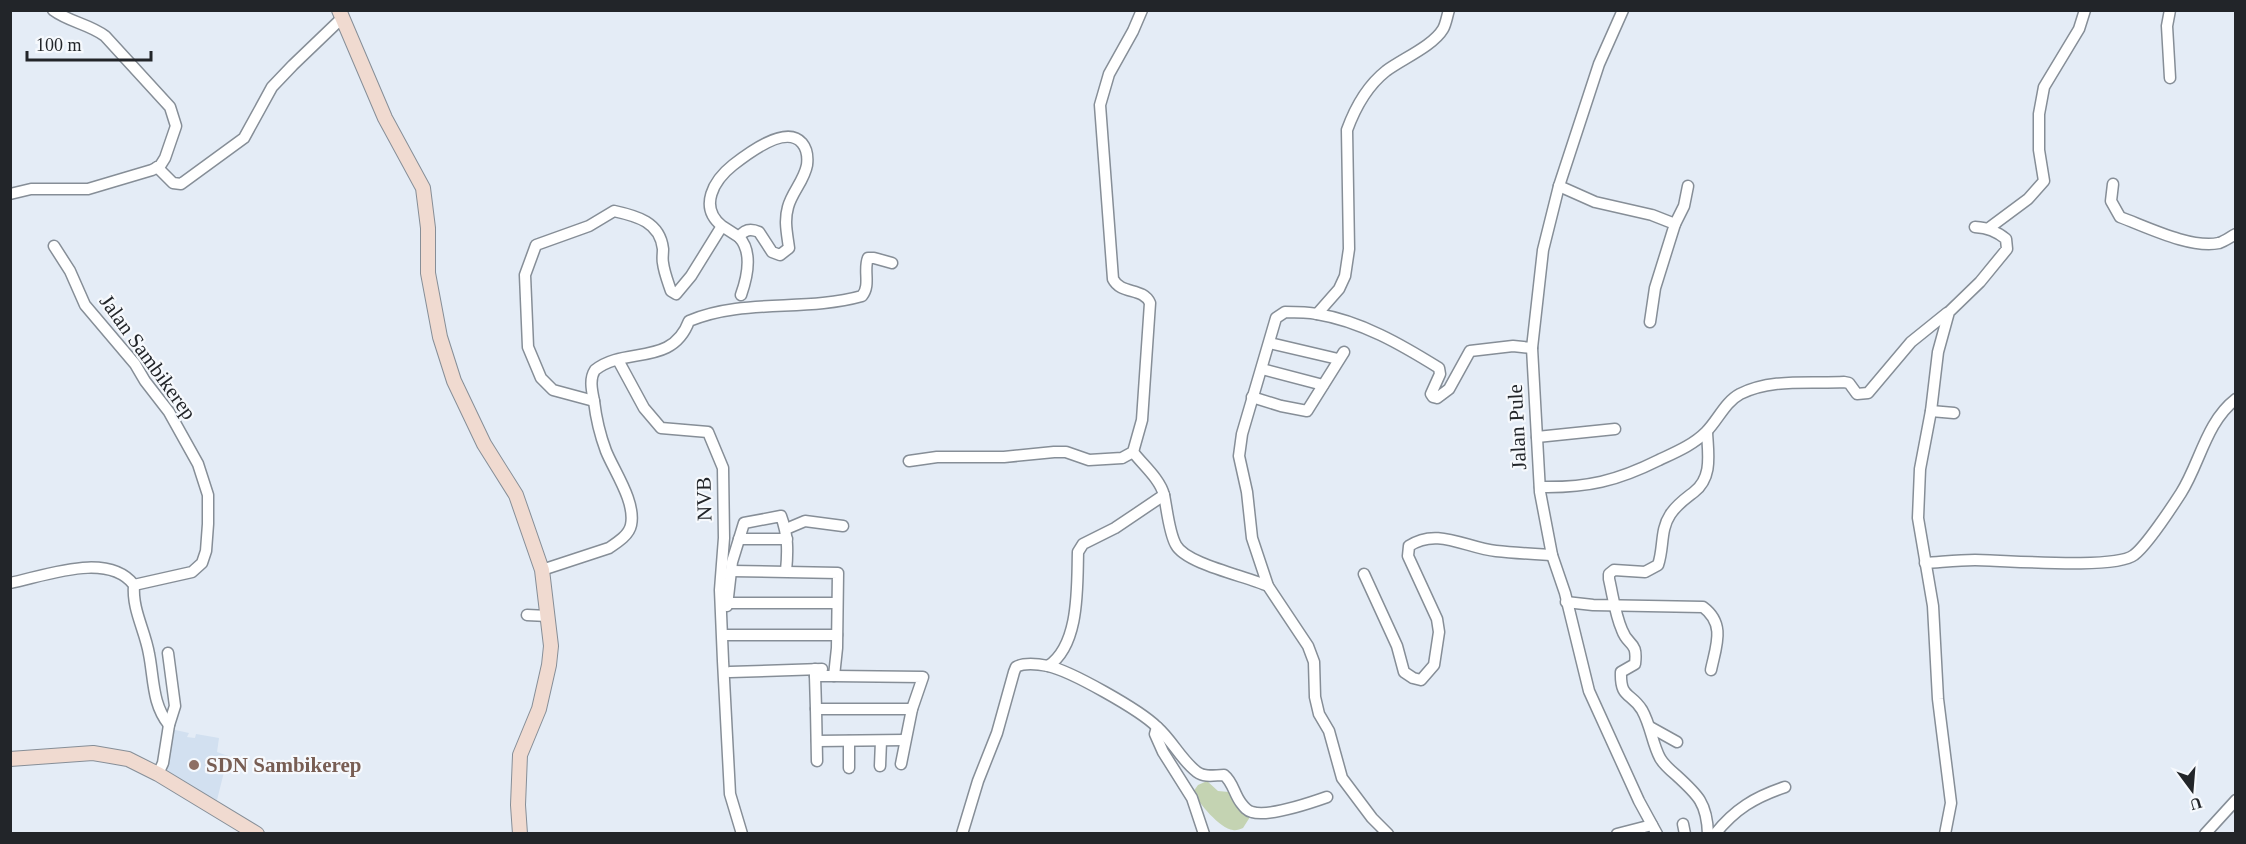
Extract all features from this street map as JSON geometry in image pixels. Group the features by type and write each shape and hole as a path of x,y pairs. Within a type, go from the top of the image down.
{"street":[{"path":"10,194 31,189 88,189 129,178 157,167 165,158 176,126 170,106 105,36 95,28 61,16 53,10"},
{"path":"909,461 937,457 1004,457 1054,452 1066,452 1089,460 1122,458 1133,452 1142,420 1150,303 1143,294 1121,288 1113,279 1100,105 1109,74 1142,10"},
{"path":"1317,314 1339,290 1345,276 1349,249 1347,130 1352,118 1370,87 1386,71 1408,58 1443,29 1449,10"},
{"name":"Jalan Pule","path":"1623,10 1599,64 1559,186 1543,250 1532,348 1540,487 1552,555 1589,691 1655,829"},
{"path":"1989,228 2028,199 2044,181 2039,150 2039,114 2044,87 2079,29 2085,10"},
{"path":"2170,10 2168,26 2170,78"},
{"path":"157,167 173,183 181,184 244,138 273,87 340,14 385,118 423,188 428,228 428,273 440,337 454,381 484,444 516,495 542,570 551,646 549,665 538,709 520,755 518,805 520,834"},
{"path":"739,237 743,231 755,230 759,232 772,252 780,255 789,248 785,227 788,204 801,182 808,162 805,147 797,138 776,139 761,144 729,168 717,183 709,204 711,215 722,226 739,237 745,246 747,276 741,295"},
{"path":"2113,184 2111,201 2120,217 2185,240 2205,243 2220,243 2235,234"},
{"path":"1559,186 1594,202 1652,215 1675,224"},
{"path":"1650,322 1655,288 1675,224 1684,206 1688,186"},
{"path":"594,401 553,390 541,378 528,347 525,274 536,245 590,226 614,211 635,215 653,226 659,235 663,249 663,266 671,291 676,294 691,276 722,226"},
{"path":"1540,487 1574,488 1620,478 1675,454 1707,432 1737,396 1767,385 1844,382 1849,383 1857,394 1868,393 1911,342 1949,312 1980,282 2007,249 2006,239 1989,228 1975,227"},
{"name":"Jalan Sambikerep","path":"54,246 70,271 85,306 135,364 145,381 170,412 198,464 208,495 206,551 202,563 192,572 134,585"},
{"path":"542,570 609,548 617,543 631,527 631,511 603,441 594,401 592,375 599,366 667,347 678,341 689,321 713,313 736,308 806,306 862,296 866,288 867,260 874,258 892,262"},
{"path":"1388,834 1372,818 1342,778 1329,731 1319,714 1314,697 1314,662 1308,646 1268,586 1252,538 1247,492 1239,456 1242,434 1252,397 1276,318 1285,312 1317,314 1369,329 1406,347 1439,368 1440,374 1431,394 1437,398 1449,389 1470,351 1513,346 1532,348"},
{"path":"1945,834 1951,803 1938,699 1932,606 1918,518 1918,495 1938,352 1949,312"},
{"path":"1252,397 1307,411 1341,356 1270,343"},
{"name":"NVB","path":"618,360 644,408 661,428 708,432 723,468 724,538 720,590 725,692"},
{"path":"1262,369 1323,385"},
{"path":"1925,563 1973,560 2112,563 2126,560 2140,549 2180,494 2195,469 2212,426 2223,409 2235,399"},
{"path":"1930,411 1954,413"},
{"path":"1537,437 1615,429"},
{"path":"1707,432 1708,473 1704,483 1669,515 1663,531 1658,565 1645,572 1619,569 1611,571 1609,579 1622,631 1633,644 1636,653 1635,664 1621,672 1621,686 1640,707 1650,727 1661,760 1701,799 1707,812 1708,834"},
{"path":"1133,452 1163,489 1175,543 1183,554 1195,561 1268,586"},
{"path":"1048,666 1059,659 1076,612 1078,552 1083,544 1115,528 1164,495"},
{"path":"742,834 730,794 725,692 729,672 727,603 731,571 744,523 781,516 786,534 786,571"},
{"path":"739,539 786,534 805,521 843,526"},
{"path":"1364,574 1397,646 1404,672 1421,680 1434,665 1439,632 1437,620 1408,556 1409,546 1425,539 1448,539 1493,551 1552,555"},
{"path":"10,583 93,567 110,569 130,580 134,585 133,599 149,652 155,696 160,711 169,725"},
{"path":"731,571 838,573 834,673"},
{"path":"1566,602 1593,605 1703,607 1714,618 1718,628 1711,670"},
{"path":"727,603 837,603"},
{"path":"527,615 548,616"},
{"path":"727,635 837,635"},
{"path":"158,774 163,763 169,725 175,706 168,653"},
{"path":"962,834 978,781 997,734 1016,667 1024,664 1048,666 1070,674 1157,727 1197,773 1208,777 1224,775 1229,778 1238,798 1248,810 1254,813 1291,808 1327,797"},
{"path":"729,672 923,677 912,709 901,764"},
{"path":"815,673 817,761"},
{"path":"816,709 912,709"},
{"path":"1157,727 1155,734 1163,753 1192,798 1204,834"},
{"path":"1650,727 1677,742"},
{"path":"817,741 905,740"},
{"path":"849,741 849,768"},
{"path":"880,766 881,741"},
{"path":"10,759 93,753 128,759 158,774 256,834"},
{"path":"1715,834 1742,807 1762,795 1785,787"},
{"path":"2205,834 2235,800"},
{"path":"1617,834 1655,829"}],"shaded area":[{"name":"SDN Sambikerep","path":"171,729 189,733 187,737 195,738 196,734 219,738 217,752 228,756 217,800 160,773"}],"green space":[{"path":"1207,781 1218,791 1229,792 1240,797 1250,817 1243,828 1234,830 1222,825 1200,802 1193,792 1198,785"}],"place":[{"name":"SDN Sambikerep","path":"194,765"}]}
